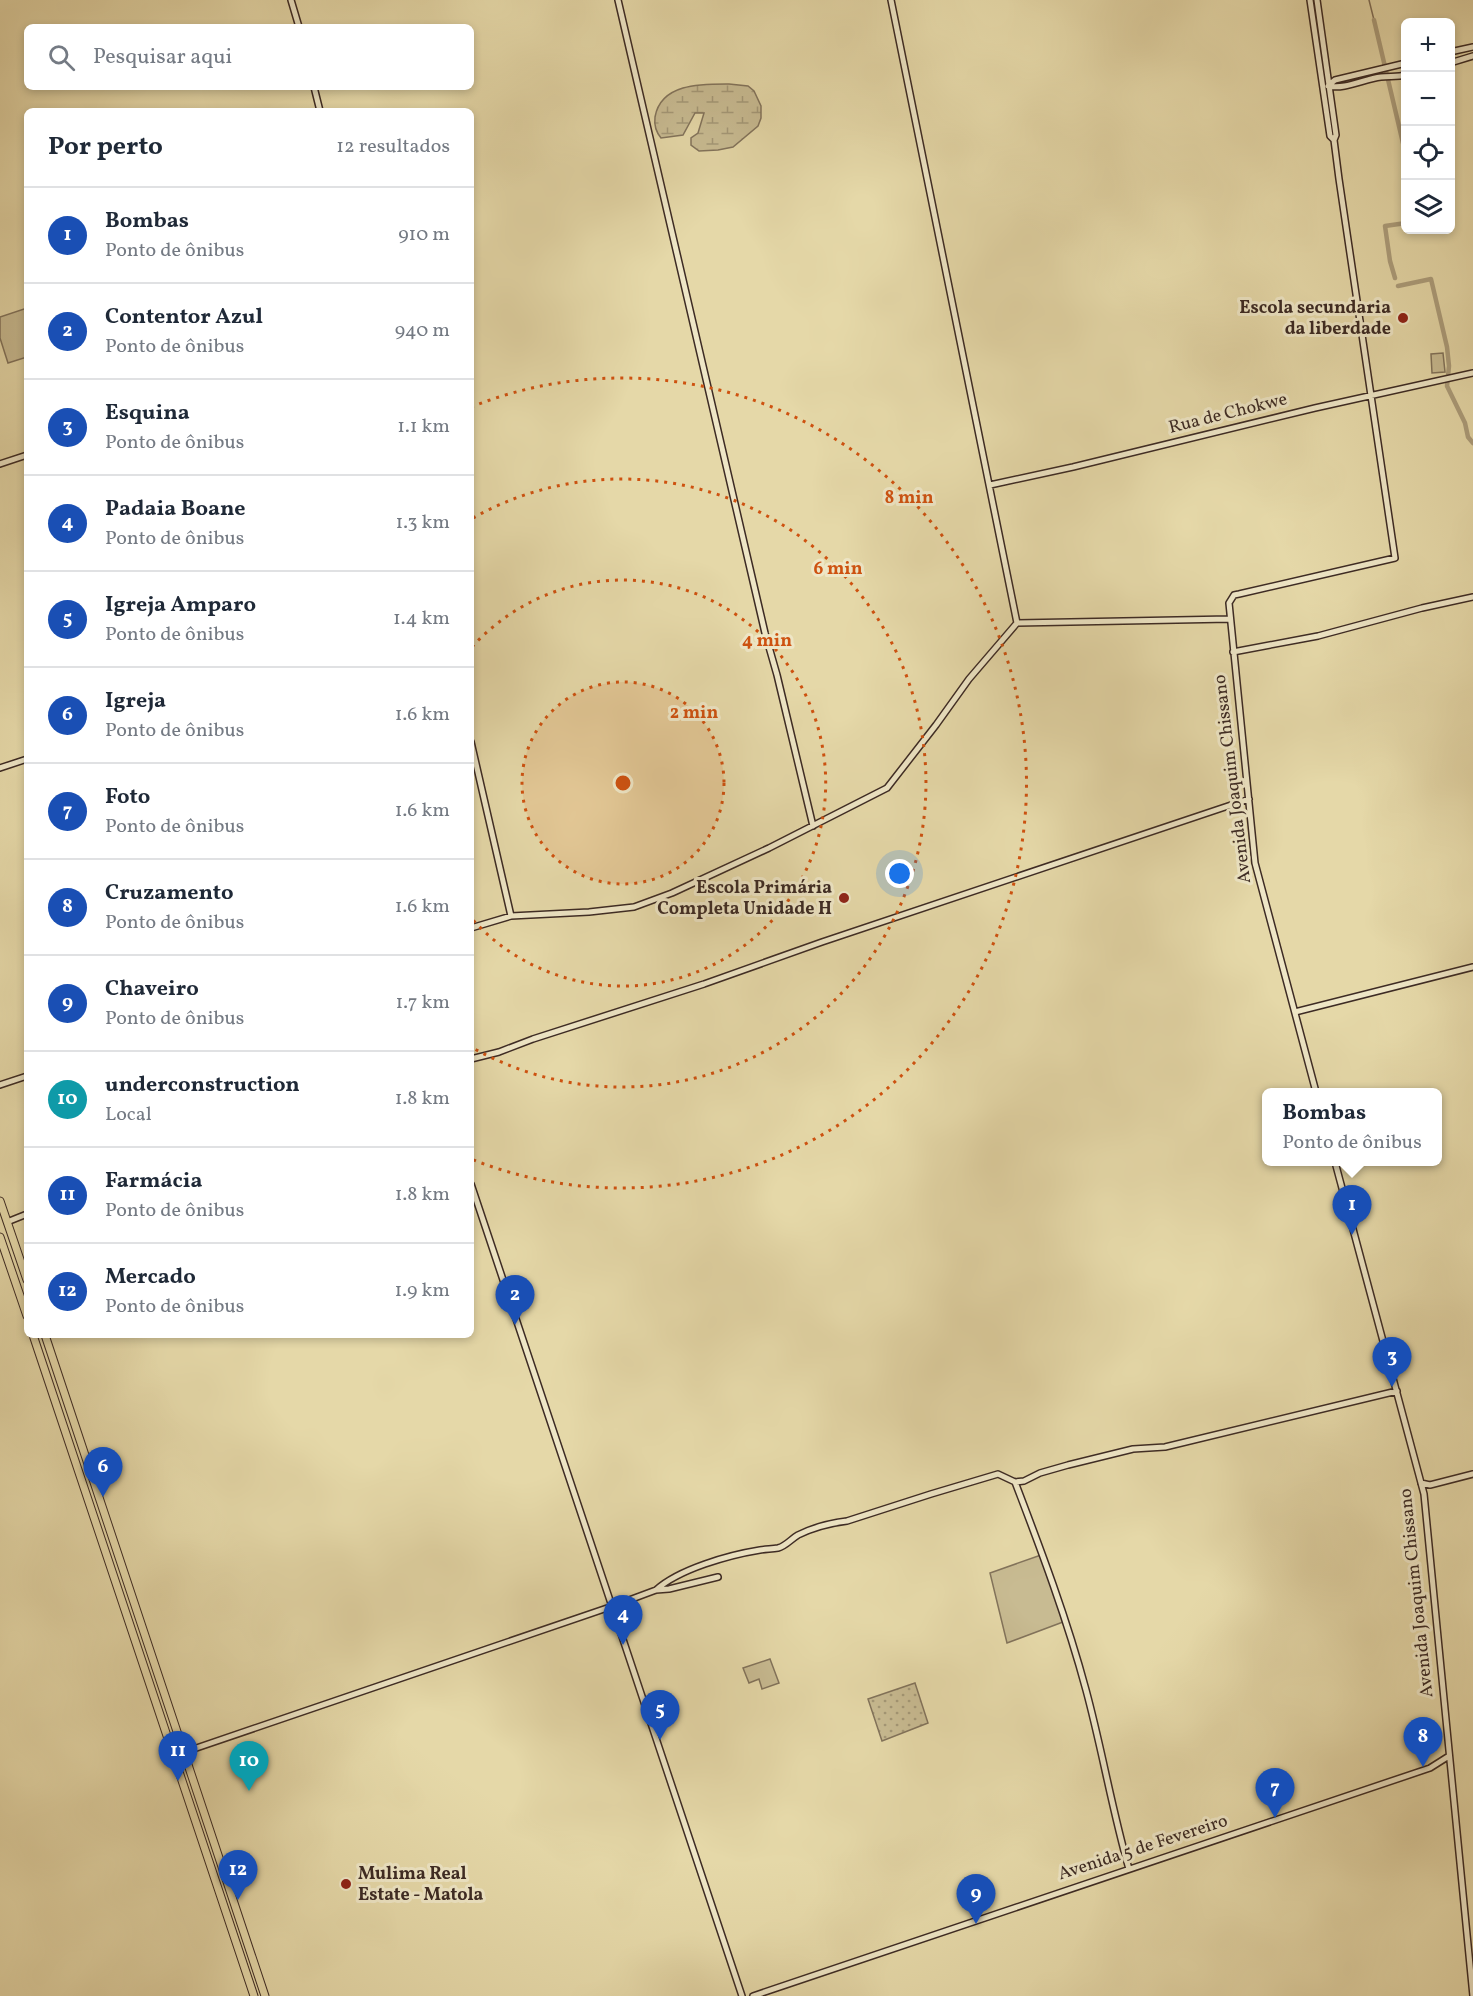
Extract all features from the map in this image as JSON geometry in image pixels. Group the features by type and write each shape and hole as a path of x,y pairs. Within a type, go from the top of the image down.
{"highway":[{"path":"0,1202 24,1271"},
{"path":"0,1237 24,1307"},
{"path":"34,1338 254,1996"},
{"path":"46,1338 265,1996"}],"street":[{"path":"291,0 298,24"},
{"path":"618,0 765,633 813,826"},
{"path":"891,0 1017,623"},
{"path":"1310,0 1321,55"},
{"path":"1317,0 1325,86 1335,135 1372,396"},
{"path":"1455,51 1473,47"},
{"path":"1455,61 1473,56"},
{"path":"1325,86 1335,80 1401,64"},
{"path":"1325,86 1337,87 1381,77 1401,76"},
{"path":"315,90 319,108"},
{"name":"Rua de Chokwe","path":"990,485 1473,373"},
{"name":"Avenida Joaquim Chissano","path":"1315,1088 1255,863 1245,748 1233,652 1230,600 1234,595 1395,558 1372,396"},
{"path":"0,464 24,456"},
{"path":"1233,652 1318,636 1473,597"},
{"path":"474,927 511,916 634,907 672,893 887,788 932,732 969,679 1017,623 1230,619"},
{"path":"474,755 511,916"},
{"path":"0,768 24,760"},
{"path":"474,1058 704,984 822,942 1249,800"},
{"path":"1295,1012 1473,966"},
{"path":"0,1085 24,1077"},
{"name":"Avenida Joaquim Chissano","path":"1336,1166 1424,1494 1473,1996"},
{"path":"474,1193 742,1996"},
{"path":"7,1222 24,1215"},
{"path":"656,1590 679,1574 742,1554 781,1548 799,1535 998,1474 1015,1482 1024,1481 1041,1473 1133,1449 1164,1447 1397,1391"},
{"path":"1424,1494 1431,1488 1473,1474"},
{"path":"1421,1483 1430,1485 1460,1478"},
{"path":"1015,1482 1053,1581 1086,1690 1114,1816 1129,1869"},
{"path":"173,1756 656,1590 669,1589 718,1576"},
{"name":"Avenida 5 de Fevereiro","path":"753,1996 1436,1766 1449,1756"},
{"path":"1436,1766 1450,1770"}],"green space":[{"path":"695,85 748,86 754,91 761,106 758,126 733,147 699,151 691,145 691,138 698,133 704,113 695,113 683,135 661,138 656,128 655,117 665,98 674,92"},
{"path":"24,309 24,358 8,363 0,338 0,317"},
{"path":"1443,353 1445,372 1432,373 1431,354"},
{"path":"1041,1555 1063,1622 1007,1643 990,1573"},
{"path":"770,1659 779,1683 762,1689 759,1679 749,1683 743,1668"},
{"path":"915,1683 928,1723 882,1741 868,1699"}],"waterway":[{"path":"1369,0 1374,20"},
{"path":"1374,20 1401,135"},
{"path":"1395,278 1385,226 1401,224"},
{"path":"1398,286 1431,279 1447,347 1449,366 1447,386 1465,423 1468,437 1473,443"}],"place":[{"name":"Escola secundaria da liberdade","path":"1403,318"},
{"name":"Escola Primária Completa Unidade H","path":"844,898"},
{"name":"Bombas","path":"1352,1235"},
{"name":"Contentor Azul","path":"515,1325"},
{"name":"Esquina","path":"1392,1387"},
{"name":"Igreja","path":"103,1497"},
{"name":"Padaia Boane","path":"623,1645"},
{"name":"Igreja Amparo","path":"660,1740"},
{"name":"Cruzamento","path":"1423,1767"},
{"name":"Farmácia","path":"178,1781"},
{"name":"underconstruction","path":"249,1791"},
{"name":"Foto","path":"1275,1818"},
{"name":"Mulima Real Estate - Matola","path":"346,1884"},
{"name":"Mercado","path":"238,1900"},
{"name":"Chaveiro","path":"976,1924"}]}
